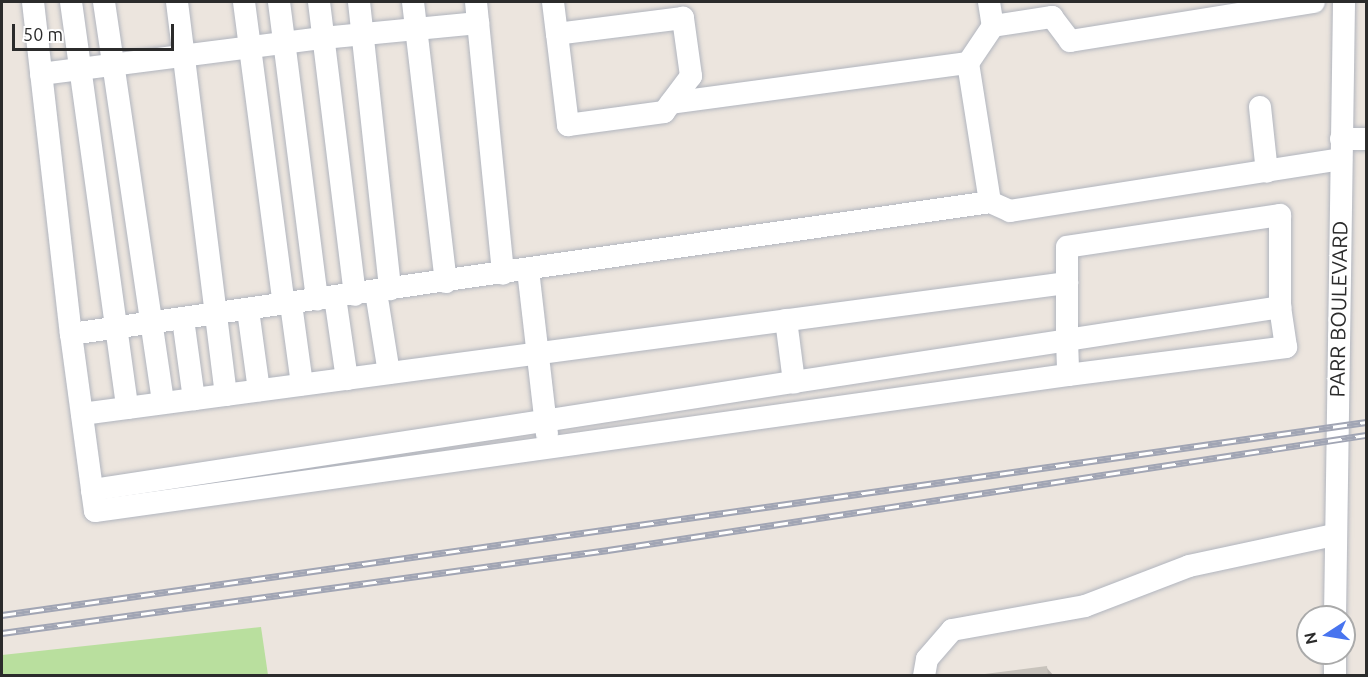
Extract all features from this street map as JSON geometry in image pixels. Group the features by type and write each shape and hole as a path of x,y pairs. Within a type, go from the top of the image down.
{"street":[{"path":"33,2 95,511 1068,375 1286,347 1280,307 1280,215 1067,248 1068,375"},
{"path":"70,2 127,408"},
{"path":"104,2 148,324 163,403"},
{"path":"177,2 226,395"},
{"path":"244,2 288,304 302,384"},
{"path":"279,2 285,43 355,295 389,373"},
{"path":"319,2 355,295"},
{"path":"347,379 355,295 362,33 359,2"},
{"path":"413,2 446,282"},
{"path":"553,2 568,125 664,112 691,76 683,18 557,34"},
{"path":"989,2 993,26"},
{"path":"990,202 968,63 993,26 1051,9 1070,41 1314,2"},
{"name":"PARR BOULEVARD","path":"1335,605 1334,535 1344,2"},
{"path":"41,74 362,33 416,30 477,12 503,274"},
{"path":"671,103 968,63"},
{"path":"1260,107 1267,172"},
{"path":"72,334 503,274 990,202 1010,211 1267,172 1366,139"},
{"path":"528,270 535,354 549,448"},
{"path":"82,414 1067,283"},
{"path":"92,490 1280,307"},
{"path":"248,310 259,390"},
{"path":"183,319 194,399"},
{"path":"786,320 794,382"},
{"path":"924,675 927,659 952,630 1085,606 1189,566 1334,535"}],"green space":[{"path":"261,627 268,675 2,675 2,655"}],"building":[{"path":"1047,666 1048,676 985,676 985,674"}],"railway":[{"path":"2,615 1366,422"},
{"path":"2,633 608,550 1366,435"}]}
